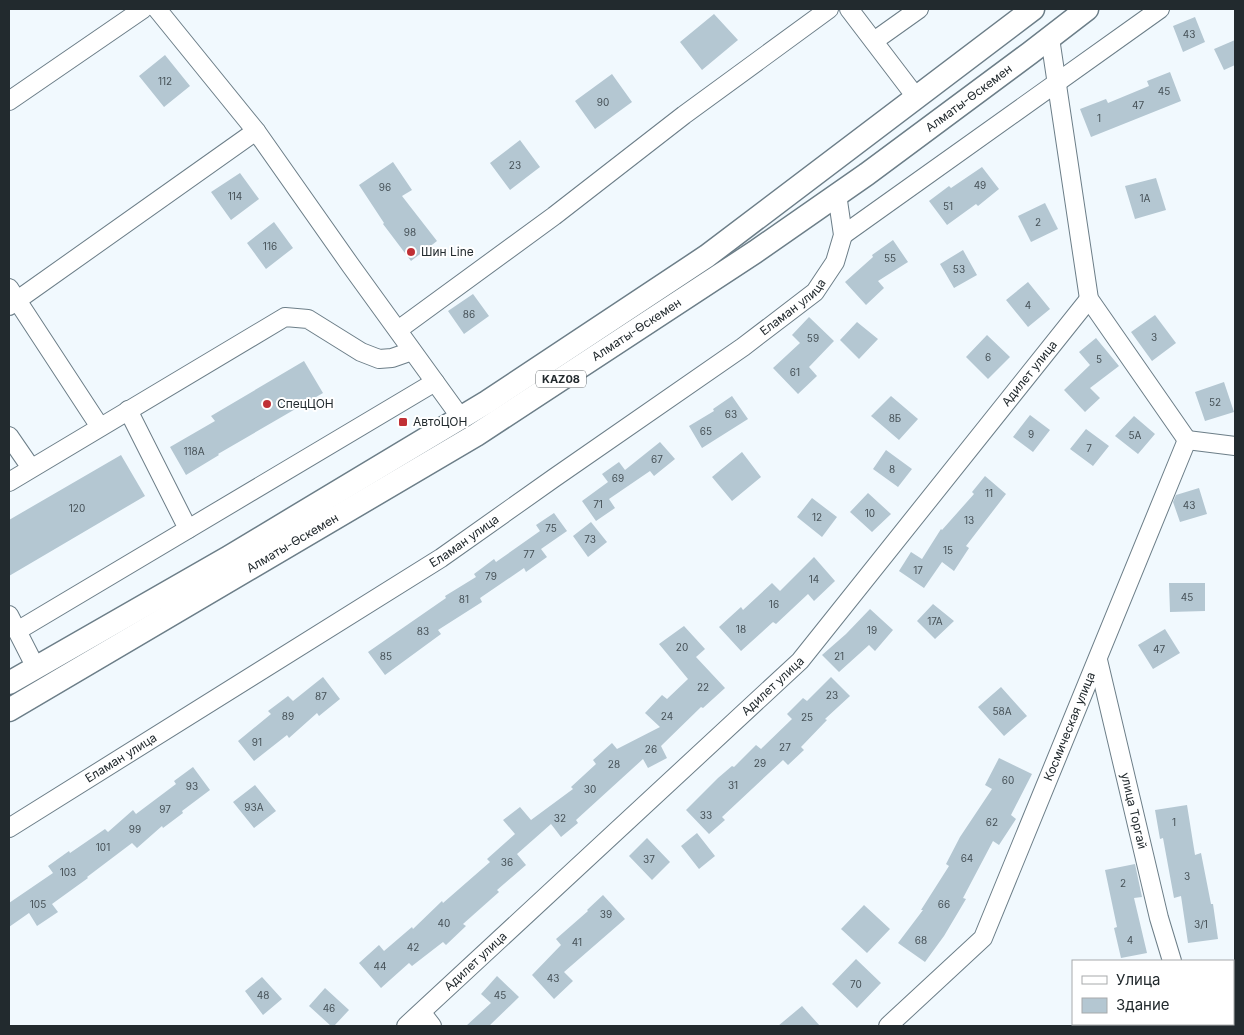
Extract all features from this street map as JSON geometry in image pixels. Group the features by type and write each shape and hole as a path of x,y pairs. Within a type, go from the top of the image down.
{"main road":[{"name":"Алматы-Өскемен","path":"9,683 229,557 461,418 691,267 1033,9"},
{"name":"Алматы-Өскемен","path":"9,710 476,436 755,252 867,174 1087,9"},
{"path":"739,232 755,252"}],"street":[{"path":"9,101 144,9"},
{"path":"157,9 256,131 461,418"},
{"path":"398,330 554,216 684,115 829,9"},
{"path":"849,9 916,97"},
{"path":"874,41 919,9"},
{"path":"843,235 1160,9"},
{"path":"1050,38 1089,300 1187,440 1235,446"},
{"path":"100,427 12,298 256,131"},
{"name":"Еламан улица","path":"9,828 441,558 743,347 815,292 835,262 843,235 837,194"},
{"name":"Адилет улица","path":"406,1026 427,1020 800,661 1089,300"},
{"path":"9,482 286,317 308,319 361,352 379,359 392,358 412,350"},
{"path":"36,668 13,623 188,529 435,382"},
{"path":"128,410 188,529"},
{"path":"9,436 31,468"},
{"name":"Космическая улица","path":"888,1026 983,938 1187,440"},
{"name":"улица Торгай","path":"1098,660 1159,918 1172,960"}],"building":[{"path":"714,14 738,40 702,70 680,42"},
{"path":"1195,17 1205,42 1183,52 1173,26"},
{"path":"1235,40 1235,65 1224,70 1214,49"},
{"path":"165,55 190,86 164,107 139,76"},
{"path":"1170,72 1181,101 1091,137 1080,109 1106,99 1108,103 1149,86 1147,81"},
{"path":"612,74 632,102 595,129 575,101"},
{"path":"520,140 540,167 510,190 490,163"},
{"path":"393,162 412,190 402,196 437,241 411,261 383,224 359,185"},
{"path":"982,167 999,189 978,206 976,204 947,225 929,201 949,186 951,188"},
{"path":"240,173 259,199 231,220 211,192"},
{"path":"1156,178 1166,210 1135,219 1125,186"},
{"path":"1045,203 1058,229 1031,242 1018,216"},
{"path":"274,222 293,248 266,269 247,243"},
{"path":"893,240 908,262 878,281 884,288 866,305 845,282 873,257 872,255"},
{"path":"963,250 977,275 954,288 940,264"},
{"path":"1028,282 1050,309 1028,327 1006,300"},
{"path":"473,294 489,316 464,334 448,311"},
{"path":"1155,315 1176,343 1152,361 1131,332"},
{"path":"809,317 834,341 809,367 817,376 798,394 773,368 800,343 792,335"},
{"path":"857,322 878,339 859,359 840,340"},
{"path":"987,335 1010,357 988,379 966,357"},
{"path":"1096,338 1119,366 1090,388 1100,398 1085,412 1064,390 1090,365 1079,352"},
{"name":"СпецЦОН","path":"304,361 323,393 218,454 186,475 170,447 215,421 211,416"},
{"path":"1224,382 1234,412 1205,421 1195,392"},
{"path":"732,396 748,419 702,448 689,426 714,411 713,409"},
{"path":"891,396 918,419 899,440 871,416"},
{"path":"1030,415 1050,430 1033,452 1013,437"},
{"path":"1134,416 1155,434 1138,454 1115,436"},
{"path":"1086,429 1109,446 1093,466 1070,449"},
{"path":"660,442 675,459 654,476 650,471 609,499 615,508 596,521 582,501 608,482 602,474 619,462 625,470"},
{"path":"886,450 912,469 898,487 873,469"},
{"path":"742,452 761,477 732,501 712,477"},
{"path":"121,455 145,496 9,576 9,520"},
{"path":"985,476 1006,494 966,546 969,548 954,571 942,562 924,588 899,571 911,552 922,559 941,529 974,494 972,492"},
{"path":"1199,488 1207,514 1180,522 1173,502 1176,495"},
{"path":"868,493 891,514 872,532 850,512"},
{"path":"812,498 837,517 822,537 797,517"},
{"path":"554,513 567,531 541,549 547,557 526,572 524,568 480,598 482,602 438,630 441,634 385,675 368,652 446,598 445,596 476,577 474,574 494,559 496,562 540,531 536,525"},
{"path":"591,522 607,542 588,557 573,536"},
{"path":"814,557 835,581 814,601 808,594 776,624 773,622 741,651 719,627 741,607 743,610 772,583 780,591"},
{"path":"1169,583 1205,583 1205,611 1170,612"},
{"path":"933,604 954,621 935,639 917,621"},
{"path":"870,609 893,630 875,651 869,645 839,672 822,655"},
{"path":"684,626 705,649 696,657 725,688 703,708 701,707 661,746 667,758 648,768 643,759 576,820 578,823 561,837 551,824 517,854 526,865 497,890 499,892 463,924 466,926 446,945 443,942 412,966 409,963 381,988 359,963 379,945 384,951 412,927 413,929 442,901 443,903 490,862 487,859 515,834 503,820 520,807 531,820 573,789 571,787 596,764 593,760 612,743 617,749 660,727 645,713 662,695 667,699 688,679 659,644"},
{"path":"1165,629 1180,653 1153,669 1138,645"},
{"path":"323,677 340,699 319,716 317,713 289,738 287,735 254,761 238,741 271,714 268,711 288,696 293,701"},
{"path":"831,677 850,696 825,719 827,720 801,747 804,750 788,765 783,760 722,817 725,820 709,834 686,810 718,778 732,766 734,767 756,745 761,749 792,719 787,714 803,698 807,701"},
{"path":"1001,687 1027,716 1004,736 978,707"},
{"path":"999,758 1032,774 1011,815 1016,819 999,845 993,841 963,898 966,899 944,936 925,962 898,943 923,910 921,910 949,866 946,864 960,837 992,789 985,785"},
{"path":"193,767 210,790 163,828 162,826 137,848 132,843 52,904 58,912 37,926 29,913 9,927 9,903 53,873 48,866 105,829 108,832 133,810 136,814 176,784 174,781"},
{"path":"255,785 276,811 254,828 233,802"},
{"path":"1187,805 1195,855 1201,853 1211,904 1213,904 1218,939 1188,943 1181,896 1174,898 1163,838 1160,839 1155,810"},
{"path":"697,833 715,856 699,869 681,846"},
{"path":"647,838 670,862 652,880 629,856"},
{"path":"1135,864 1142,897 1134,898 1147,953 1121,958 1114,928 1117,927 1105,870"},
{"path":"603,895 625,919 564,972 573,981 554,999 532,975 561,945 556,939"},
{"path":"864,905 890,929 867,953 841,929"},
{"path":"856,959 881,983 857,1008 832,984"},
{"path":"497,976 519,997 489,1026 466,1026 491,1003 481,994"},
{"path":"262,977 282,999 263,1015 245,991"},
{"path":"325,988 349,1010 334,1026 331,1026 309,1006"},
{"path":"802,1006 820,1026 778,1026"}],"place":[{"name":"Шин Line","path":"411,252"},
{"name":"СпецЦОН","path":"267,404"},
{"name":"АвтоЦОН","path":"403,422"}]}
